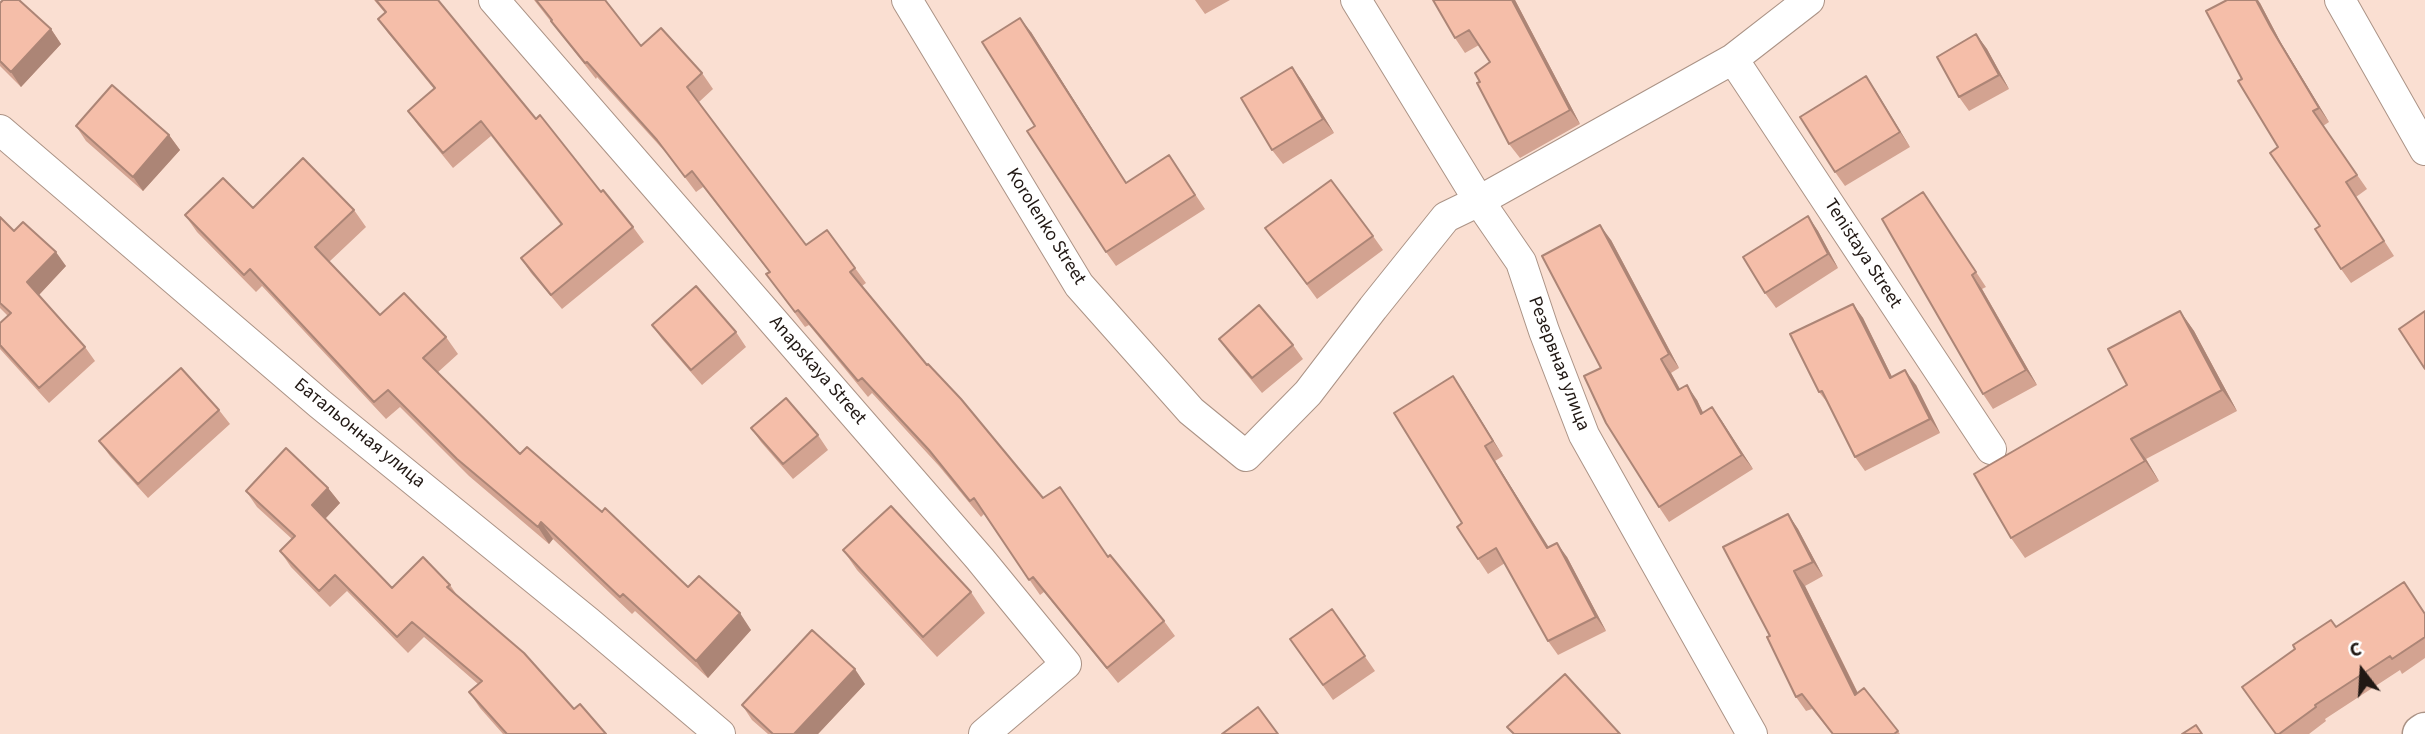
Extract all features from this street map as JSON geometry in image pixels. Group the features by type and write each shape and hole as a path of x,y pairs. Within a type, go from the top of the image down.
{"street":[{"name":"Anapskaya Street","path":"494,0 980,559 1066,664 984,734"},
{"name":"Korolenko Street","path":"907,0 1079,285 1191,411 1246,456 1308,393 1446,218 1479,201"},
{"name":"Резервная улица","path":"1356,0 1479,201 1521,262 1584,435 1752,734"},
{"path":"1479,201 1733,59 1809,0"},
{"path":"2340,0 2425,150"},
{"name":"Tenistaya Street","path":"1733,59 1991,449"},
{"name":"Батальонная улица","path":"0,130 320,404 588,622 720,734"}],"building":[{"path":"3,0 19,0 51,29 11,72 0,61 0,3"},
{"path":"376,0 438,0 536,119 540,115 601,192 603,190 633,227 551,295 521,258 562,224 481,121 443,153 408,111 435,88 378,19 386,12"},
{"path":"536,0 605,0 641,46 661,28 702,73 687,87 806,245 827,230 855,268 850,272 927,365 961,399 1043,498 1060,487 1108,557 1110,555 1164,621 1107,668 1033,577 1029,580 974,498 970,501 929,450 862,378 858,381 798,310 795,312 766,274 770,272 692,171 685,177 657,140 587,62 585,63"},
{"path":"1433,0 1512,0 1570,110 1509,144 1477,83 1480,82 1475,73 1490,62 1469,30 1455,38"},
{"path":"2227,0 2256,0 2319,108 2313,111 2357,175 2346,182 2384,241 2341,269 2315,229 2320,226 2270,153 2278,147 2238,81 2242,79 2206,11"},
{"path":"1020,18 1126,183 1169,155 1195,195 1106,252 1027,131 1035,126 982,42"},
{"path":"1976,34 1999,75 1959,97 1937,57"},
{"path":"1292,67 1323,119 1272,150 1241,98"},
{"path":"1866,76 1900,132 1835,172 1800,117"},
{"path":"112,85 169,135 133,177 76,126"},
{"path":"303,158 354,210 315,247 380,315 404,293 446,337 423,358 520,454 527,447 602,512 605,508 688,587 699,576 740,613 696,661 623,594 620,597 541,522 538,527 457,459 388,390 374,402 250,269 244,275 185,215 223,178 253,208"},
{"path":"1331,180 1373,236 1307,284 1265,228"},
{"path":"1923,192 1976,272 1972,275 2026,370 1983,394 1882,219"},
{"path":"1808,216 1828,254 1765,293 1743,257"},
{"path":"0,217 14,231 23,222 56,252 27,282 85,347 39,388 0,345 0,323 11,313 0,303"},
{"path":"1600,225 1669,354 1661,359 1678,390 1687,385 1701,414 1712,407 1742,455 1659,507 1606,423 1584,376 1601,368 1542,256"},
{"path":"696,286 736,332 691,370 652,325"},
{"path":"1853,304 1890,378 1905,370 1930,419 1855,457 1790,334"},
{"path":"1259,305 1293,345 1252,378 1219,339"},
{"path":"2180,311 2222,390 2131,439 2145,461 2011,538 1974,474 2127,385 2108,349"},
{"path":"2425,311 2425,369 2399,329"},
{"path":"181,368 219,410 138,484 99,441"},
{"path":"1453,376 1493,441 1485,446 1547,548 1557,543 1596,617 1548,641 1496,548 1478,559 1457,527 1462,523 1394,413"},
{"path":"786,398 818,435 783,464 751,428"},
{"path":"286,448 328,488 312,505 392,588 423,557 450,585 447,587 524,653 574,709 580,704 606,734 507,734 469,692 482,681 412,622 397,637 335,575 319,591 280,551 295,536 246,491"},
{"path":"891,506 971,592 923,637 843,550"},
{"path":"1788,514 1813,562 1794,571 1855,695 1864,688 1898,731 1894,734 1833,734 1802,694 1796,697 1767,637 1770,636 1723,547"},
{"path":"2404,582 2425,614 2425,637 2392,659 2390,656 2276,734 2242,687 2295,649 2293,645 2331,620 2336,627"},
{"path":"1332,609 1365,656 1323,685 1290,639"},
{"path":"812,630 855,669 794,734 773,734 742,705"},
{"path":"1565,674 1620,734 1514,734 1507,727"},
{"path":"1258,707 1278,734 1222,734"},
{"path":"2196,725 2202,734 2182,734"}]}
